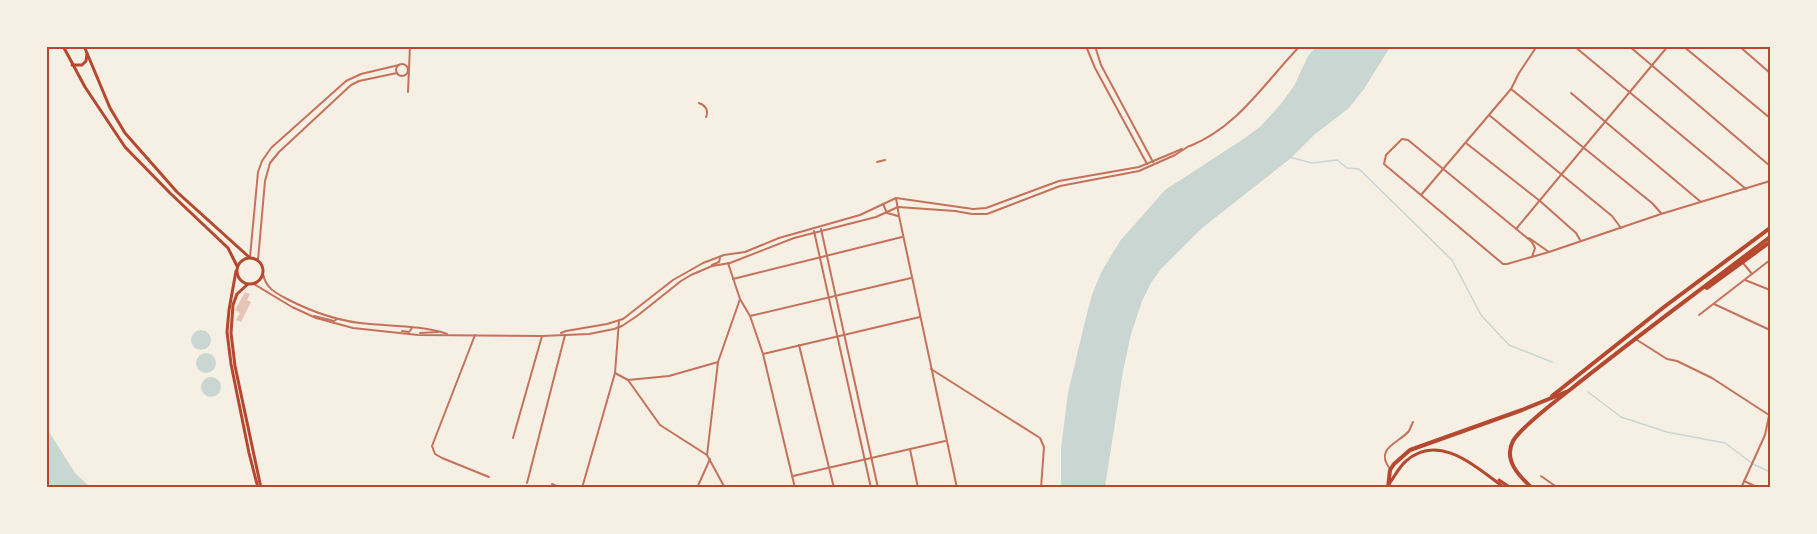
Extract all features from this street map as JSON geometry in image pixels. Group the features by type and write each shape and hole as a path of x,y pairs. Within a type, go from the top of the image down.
{"highway":[{"path":"1552,396 1664,307 1770,228"},
{"path":"1532,488 1511,463 1511,447 1517,436 1555,402 1635,338 1770,237"},
{"path":"1694,295 1715,283 1770,242"},
{"path":"1389,486 1390,470 1410,450 1522,410 1570,390"},
{"path":"1479,488 1492,488"}],"main road":[{"path":"63,46 72,65 125,147 228,248 237,266"},
{"path":"84,46 110,108 125,133 177,192 249,257 258,260 263,274 260,280 249,284 238,278 236,271"},
{"path":"72,65 82,65 86,61 87,53"},
{"path":"249,257 237,266 228,310 227,332 231,364 259,488"},
{"path":"249,284 237,294 233,305 231,333 235,366 259,488"},
{"path":"1389,486 1403,465 1417,454 1432,450 1451,453 1511,488"},
{"path":"1494,478 1505,488"}],"street":[{"path":"408,92 410,46"},
{"path":"1086,46 1095,68 1147,164"},
{"path":"1095,46 1101,64 1153,162"},
{"path":"707,268 729,263 820,226 860,215 896,198 973,209 986,208 1059,181 1139,167 1153,162 1210,137 1228,124 1260,92 1300,46"},
{"path":"1421,195 1511,89 1537,46"},
{"path":"1574,46 1746,189"},
{"path":"1629,46 1770,166"},
{"path":"1516,229 1668,46"},
{"path":"1683,46 1770,118"},
{"path":"1739,46 1770,73"},
{"path":"1095,68 1101,64"},
{"path":"249,257 258,172 271,148 346,81 361,74 405,65 409,72"},
{"path":"397,73 399,66"},
{"path":"258,260 265,181 273,159 284,146 351,85 359,81 397,73 404,76 409,72"},
{"path":"1107,88 1113,86"},
{"path":"1511,89 1652,203 1661,214"},
{"path":"1571,93 1701,202"},
{"path":"699,103 705,106 706,117"},
{"path":"1488,115 1612,216 1621,228"},
{"path":"1532,257 1534,244 1408,140 1402,139 1386,155 1384,164 1503,264 1532,257 1770,181"},
{"path":"1467,143 1540,201 1576,233 1580,241"},
{"path":"559,334 619,321 686,271 724,255 745,252 779,238 858,222 898,207 972,214 987,213 1060,186 1139,171 1189,146"},
{"path":"877,162 885,160"},
{"path":"1767,163 1770,160"},
{"path":"896,198 957,488"},
{"path":"883,204 886,213"},
{"path":"886,213 899,216"},
{"path":"820,226 878,488"},
{"path":"813,230 871,488"},
{"path":"733,279 903,237"},
{"path":"1526,237 1548,252"},
{"path":"731,254 728,260 733,279 750,316 763,354 795,488"},
{"path":"254,284 292,307 340,325 417,334 542,336 585,334 617,327 637,316 681,281 719,262 724,255"},
{"path":"1699,315 1770,260"},
{"path":"1743,263 1752,274"},
{"path":"263,274 268,288 306,308 338,319 450,335"},
{"path":"750,316 912,278"},
{"path":"1745,280 1770,290"},
{"path":"707,455 718,362 740,298"},
{"path":"1714,304 1770,330"},
{"path":"311,316 334,321 338,319"},
{"path":"763,354 920,317"},
{"path":"582,488 615,373 619,321"},
{"path":"392,332 410,332 412,328"},
{"path":"585,328 585,334"},
{"path":"578,329 578,334"},
{"path":"417,334 440,332"},
{"path":"475,334 432,446 435,454 442,458 489,477"},
{"path":"527,483 565,335"},
{"path":"513,438 542,336"},
{"path":"1635,338 1667,359 1677,361 1712,378 1770,413 1765,435 1741,488"},
{"path":"799,345 834,488"},
{"path":"628,380 669,376 718,362"},
{"path":"931,369 1040,438 1044,447 1041,488"},
{"path":"615,373 628,380 660,425 707,455 725,488"},
{"path":"1390,470 1384,457 1387,449 1409,430 1413,422"},
{"path":"793,476 946,441"},
{"path":"910,449 918,488"},
{"path":"697,488 710,459"},
{"path":"1541,476 1558,488"},
{"path":"1744,481 1759,488"},
{"path":"552,484 560,488"}],"shaded area":[{"path":"1316,47 1390,47 1364,89 1349,108 1314,135 1291,158 1202,228 1161,269 1142,301 1131,334 1105,487 1061,487 1061,449 1068,393 1086,317 1102,271 1120,241 1165,190 1261,126 1294,86 1308,56"},
{"path":"201,330 208,333 211,340 208,347 201,350 194,347 191,340 194,333"},
{"path":"206,353 213,356 216,363 213,370 206,373 199,370 196,363 199,356"},
{"path":"211,377 218,380 221,387 218,394 211,397 204,394 201,387 204,380"},
{"path":"46,427 75,473 90,487 47,487"}],"building":[{"path":"245,292 250,294 247,300 251,302 241,322 236,320 240,313 235,310"}],"waterway":[{"path":"1289,157 1312,163 1337,160 1347,168 1359,169 1452,260 1481,315 1509,345 1552,362"},
{"path":"1588,392 1621,417 1667,432 1725,443 1753,464 1770,472"}]}
